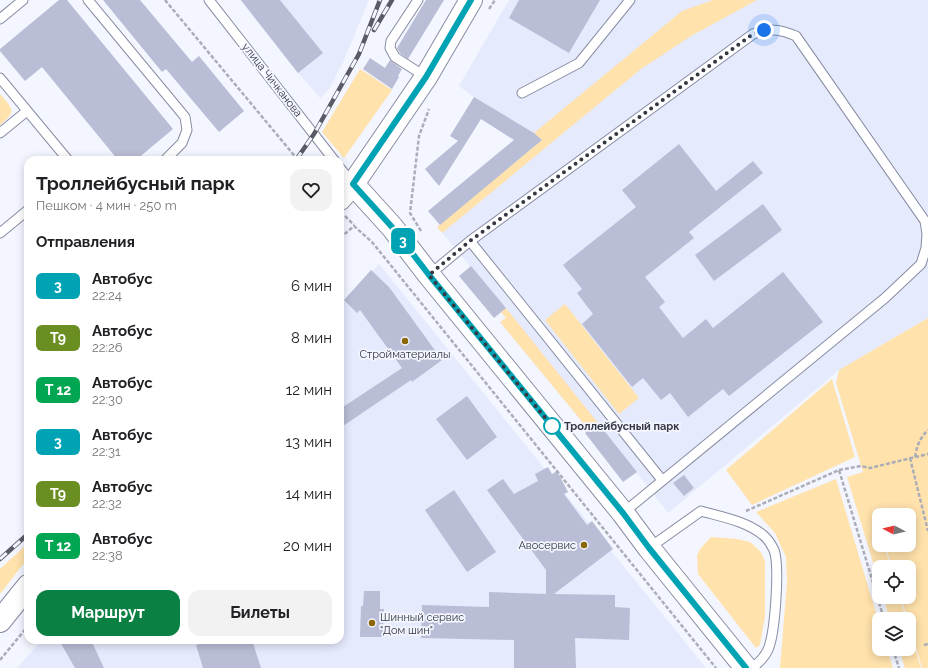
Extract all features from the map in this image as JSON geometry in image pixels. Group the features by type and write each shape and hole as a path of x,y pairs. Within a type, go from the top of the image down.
{"main road":[{"path":"471,0 426,77 344,184 392,227 746,668"},
{"path":"0,621 24,591"}],"lane":[{"path":"0,19 24,0"},
{"path":"88,0 185,117 187,130 182,143 169,156"},
{"name":"улица Чичканова","path":"209,0 331,156"},
{"path":"418,0 391,41 390,48 395,57 426,77"},
{"path":"522,93 579,63 630,0"},
{"path":"429,275 470,241 753,34 773,29 785,31 796,36 926,221 926,248 921,264 885,298 623,513"},
{"path":"0,78 65,156"},
{"path":"0,133 27,111"},
{"path":"0,232 24,213"},
{"path":"470,241 662,480"},
{"path":"649,548 701,511 742,522 764,536 774,550 776,568 775,619 769,648 762,661 752,668"}],"path":[{"path":"165,0 295,156"},
{"path":"344,216 372,242 716,668"},
{"path":"344,235 354,226"},
{"path":"915,456 921,437 928,430"},
{"path":"728,518 839,470 861,466 870,468 928,454"},
{"path":"910,458 928,531"},
{"path":"839,470 882,612"},
{"path":"0,660 24,631"},
{"path":"924,645 928,644"},
{"path":"895,656 899,668"}],"shaded area":[{"path":"240,0 369,0 343,62 329,89 320,98 298,73"},
{"path":"509,0 928,0 928,318 839,370 668,513 598,423 589,430 500,322 506,318 501,312 506,308 437,227 542,140 534,133 474,97 459,86"},
{"path":"713,0 757,0 691,36 641,69 442,233 437,227 542,140 534,133 682,11"},
{"path":"360,69 392,90 344,158 344,156 342,156 322,132"},
{"path":"0,94 8,103 11,113 0,125"},
{"path":"379,264 706,668 17,668 38,644 344,644 344,303"},
{"path":"565,304 639,398 619,414 545,320"},
{"path":"506,308 598,423 589,430 500,322 506,318 501,312"},
{"path":"928,318 928,668 922,668 916,648 916,612 905,612 903,604 916,604 916,560 890,560 887,552 916,552 916,508 873,508 871,500 873,508 872,508 872,552 886,552 889,560 872,560 847,477 863,472 836,383 839,370"},
{"path":"832,379 855,457 752,505 726,470"},
{"path":"836,479 872,600 872,604 873,604 876,612 872,612 872,656 889,656 893,668 780,668 787,582 786,557 775,533 756,512"},
{"path":"711,537 737,539 750,542 760,551 765,561 765,617 760,645 756,648 698,574 697,556 700,549"},
{"path":"24,547 24,563 0,594 0,569"},
{"path":"885,604 902,604 904,612 888,612"},
{"path":"916,651 921,668 905,668 901,656 916,656"}],"building":[{"path":"59,0 67,0 173,129 141,156 115,156 42,67 25,81 0,51 0,49"},
{"path":"103,0 140,0 192,62 199,56 244,111 219,132 166,69 162,72"},
{"path":"241,0 280,0 323,53 298,73"},
{"path":"426,0 444,0 408,59 400,53 397,48"},
{"path":"519,0 600,0 569,53 509,18"},
{"path":"370,58 385,68 390,60 402,69 392,89 363,69"},
{"path":"474,97 534,133 542,140 440,225 428,211 514,140 481,119 439,186 425,169 458,141 450,136"},
{"path":"679,144 716,191 753,161 763,173 689,232 694,238 645,277 665,302 659,307 683,338 706,319 713,328 783,272 823,322 729,396 723,389 688,417 670,393 661,400 643,378 632,387 582,324 593,314 577,293 582,289 563,265 636,207 622,190"},
{"path":"763,204 782,230 714,281 695,255"},
{"path":"471,266 506,308 494,318 459,276"},
{"path":"371,270 389,287 442,360 412,382 411,380 344,425 344,406 402,368 360,310 357,313 344,300"},
{"path":"467,396 497,437 467,460 436,419"},
{"path":"598,423 637,472 623,482 585,433"},
{"path":"548,467 552,474 557,471 568,492 564,494 587,525 592,521 613,549 554,594 615,595 615,607 630,608 629,640 575,638 576,668 514,668 514,640 421,638 422,605 489,607 489,592 546,594 546,570 487,490 503,479 514,494 538,481 535,474"},
{"path":"684,475 694,488 684,496 673,483"},
{"path":"454,490 496,552 467,572 425,510"},
{"name":"Шинный сервис \"Дом шин\"","path":"364,591 380,591 380,609 384,609 383,637 360,637 361,606 363,606"},
{"path":"61,644 93,644 104,668 75,668"},
{"path":"253,644 261,668 203,668 196,645"}],"railway":[{"path":"299,156 314,134 359,54 380,0"},
{"path":"374,30 392,0"},
{"path":"0,559 24,538"}],"bus line":[{"name":"3","path":"471,0 426,77 353,184 392,227 746,668"}],"place":[{"name":"Стройматериалы","path":"405,341"},
{"name":"Троллейбусный парк","path":"552,426"},
{"name":"Авосервис","path":"584,545"},
{"name":"Шинный сервис \"Дом шин\"","path":"372,623"}],"route":[{"path":"552,426 555,430 429,275 470,241 753,34 764,30"}]}
